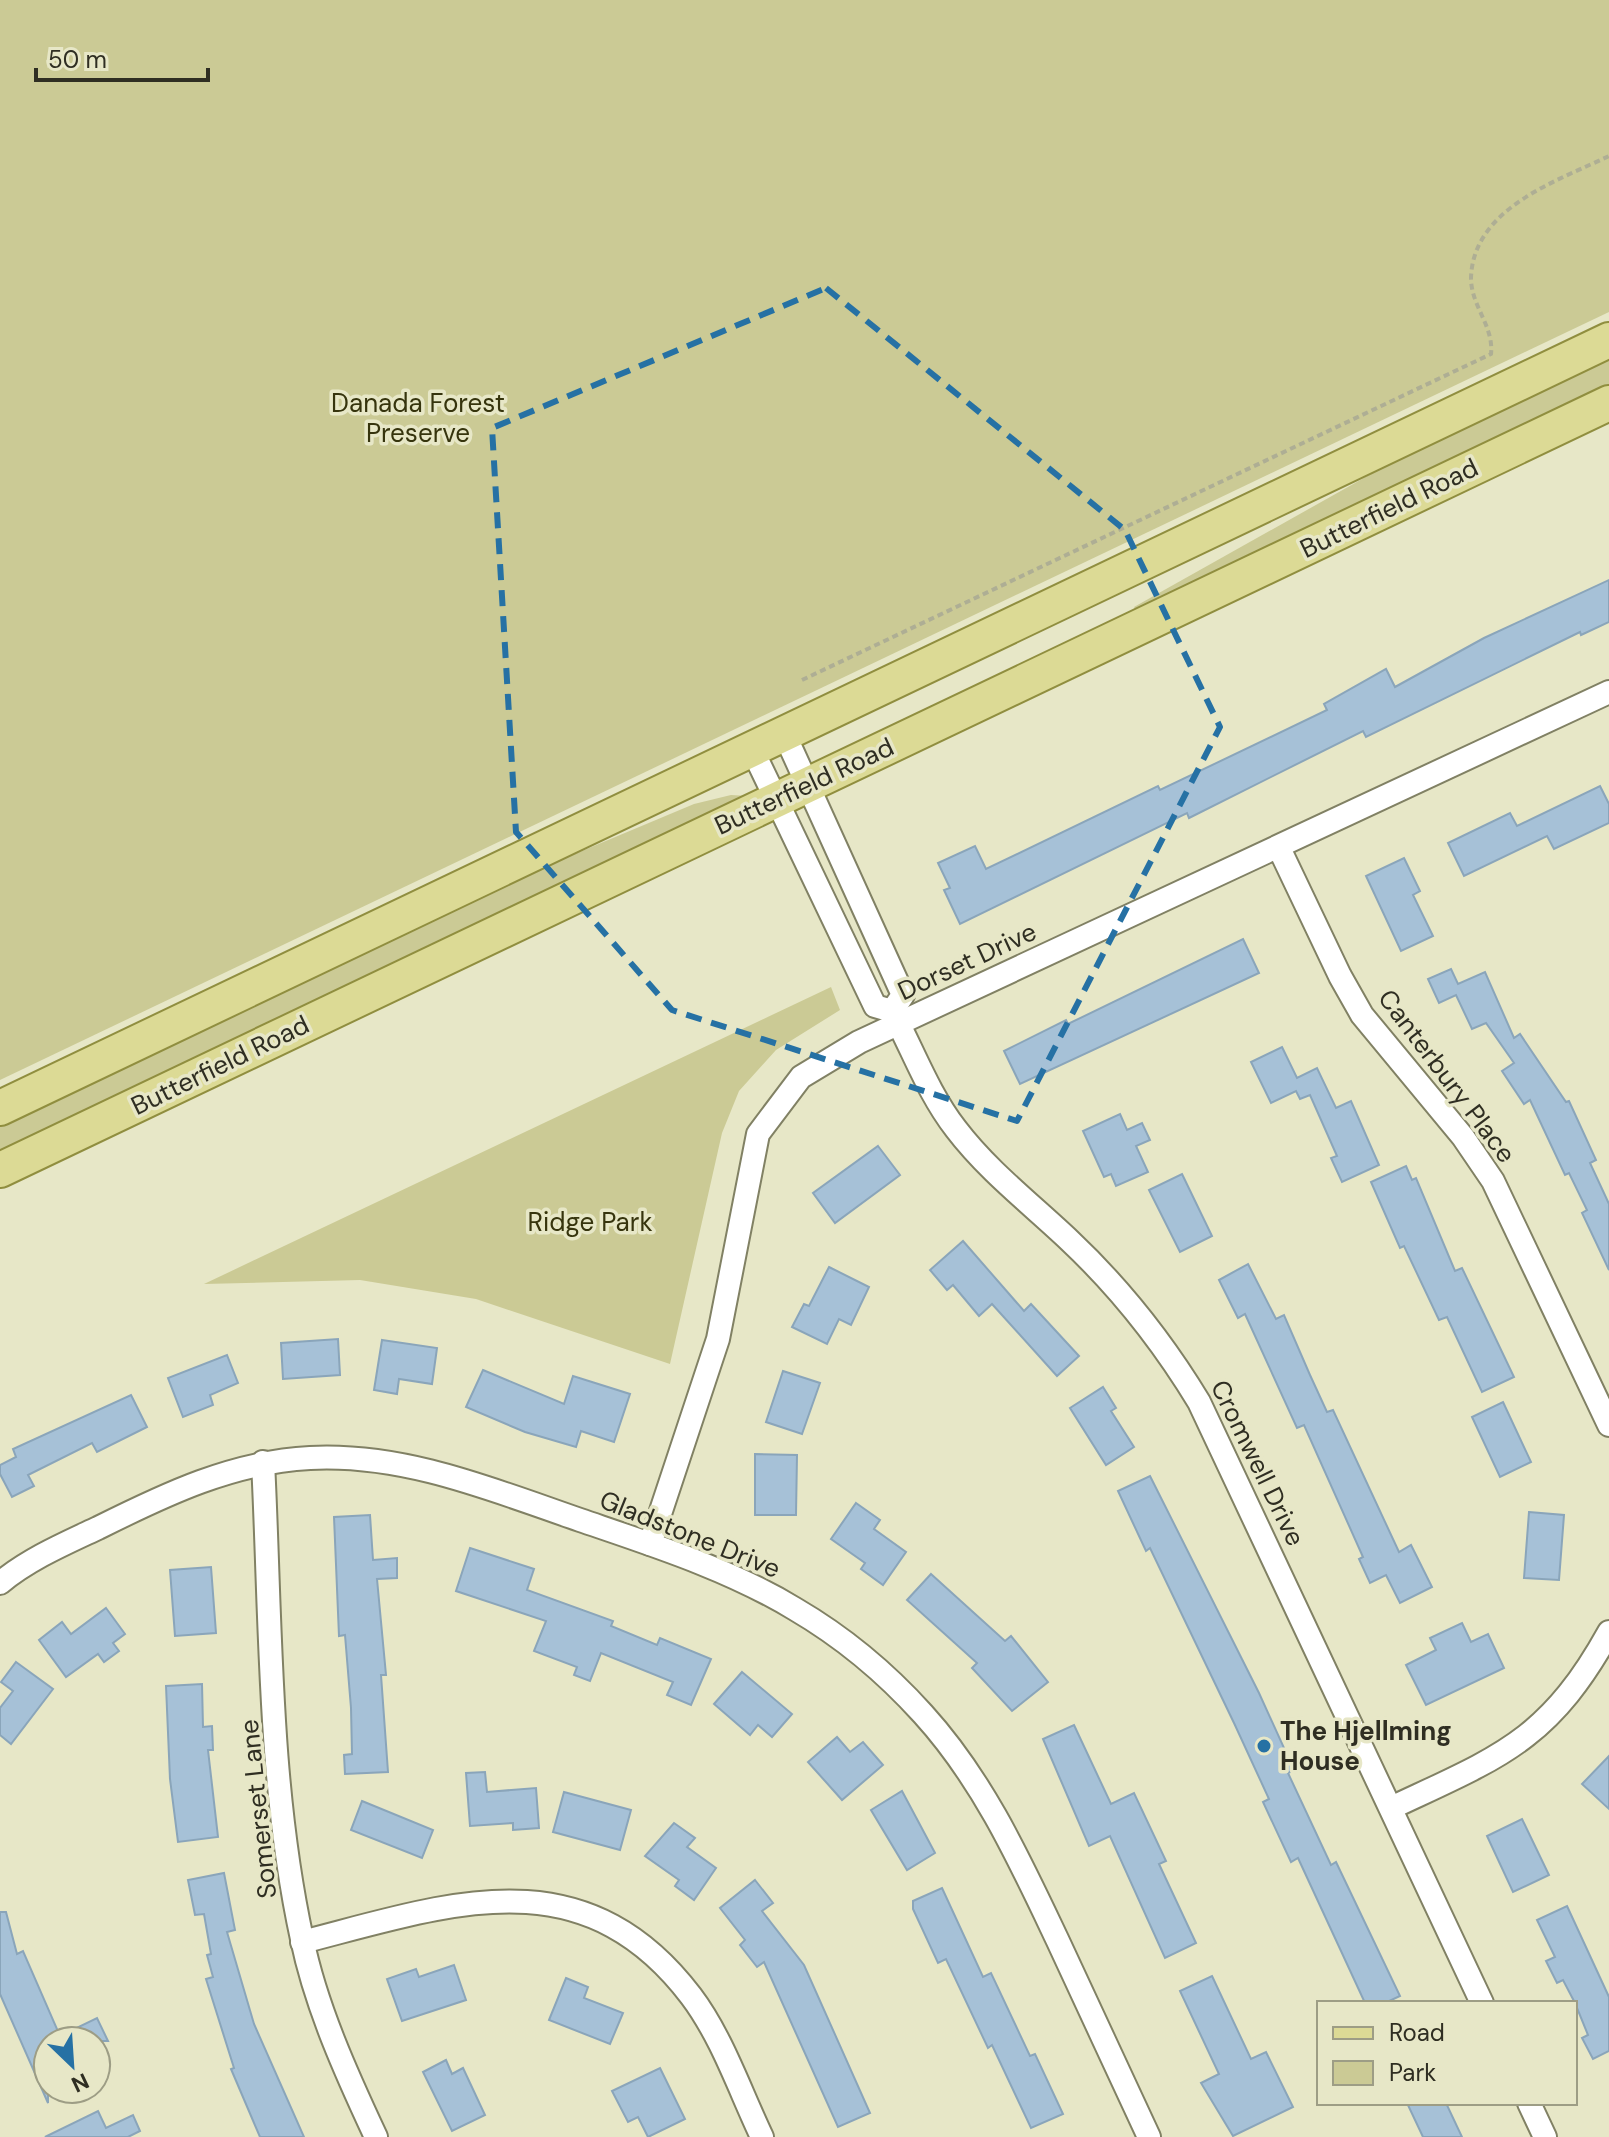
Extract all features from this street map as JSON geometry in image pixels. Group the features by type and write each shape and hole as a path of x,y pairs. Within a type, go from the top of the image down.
{"main road":[{"path":"0,1108 1609,340"},
{"name":"Butterfield Road","path":"0,1170 1609,403"}],"street":[{"name":"Dorset Drive","path":"650,1544 718,1339 758,1134 801,1077 896,1017 1279,848 1609,692"},
{"path":"784,733 903,995 896,1017"},
{"name":"Cromwell Drive","path":"752,749 875,1006 896,1017 938,1103 969,1145 1110,1280 1180,1371 1218,1438 1481,2001"},
{"name":"Canterbury Place","path":"1279,848 1362,1015 1463,1137 1493,1181 1609,1425"},
{"name":"Gladstone Drive","path":"0,1583 49,1551 181,1487 263,1462 348,1458 414,1466 650,1544 758,1588 796,1609 865,1659 924,1714 978,1785 999,1820 1149,2137"},
{"name":"Somerset Lane","path":"263,1462 280,1794 302,1942 335,2041 376,2137"},
{"path":"1391,1808 1501,1755 1537,1729 1572,1693 1609,1632"},
{"path":"302,1942 474,1900 510,1899 587,1913 639,1944 667,1968 692,1997 709,2024 762,2137"},
{"path":"1530,2105 1545,2137"}],"path":[{"path":"802,680 1491,354 1493,338 1475,300 1471,277 1478,251 1492,224 1522,201 1609,156"}],"highlighted area":[{"path":"826,288 1125,530 1220,727 1017,1121 672,1010 516,832 492,428"}],"green space":[{"name":"Danada Forest Preserve","path":"0,0 1609,0 1609,312 0,1080"},
{"path":"1609,356 1609,387 1137,613 1134,607 1421,446"},
{"path":"731,795 748,796 0,1156 0,1124 501,885 694,804"},
{"name":"Ridge Park","path":"831,987 840,1010 776,1050 739,1091 722,1133 670,1364 476,1299 360,1280 204,1284"}],"building":[{"path":"1609,580 1609,622 1581,635 1580,632 1366,737 1363,731 1189,818 1187,813 960,924 944,890 950,888 938,863 975,846 986,869 1158,786 1160,790 1327,710 1324,704 1386,669 1395,687 1484,638"},
{"path":"1600,786 1609,804 1609,823 1554,849 1547,836 1464,876 1448,843 1510,813 1517,826"},
{"path":"1404,858 1420,891 1413,895 1433,936 1401,951 1366,876"},
{"path":"1243,939 1259,973 1020,1084 1004,1051 1066,1020 1068,1024"},
{"path":"1451,969 1458,984 1485,972 1514,1038 1520,1034 1566,1102 1569,1101 1596,1160 1590,1163 1609,1204 1609,1270 1582,1213 1587,1210 1569,1173 1565,1175 1530,1100 1524,1104 1502,1071 1514,1063 1486,1023 1472,1029 1456,995 1439,1003 1428,979"},
{"path":"1282,1047 1297,1078 1317,1068 1336,1108 1351,1101 1379,1165 1342,1182 1331,1158 1337,1156 1310,1095 1300,1099 1296,1091 1271,1103 1251,1062"},
{"path":"1120,1114 1127,1130 1142,1123 1150,1140 1136,1146 1148,1172 1116,1186 1111,1174 1104,1177 1083,1131"},
{"path":"878,1146 900,1175 835,1223 813,1193"},
{"path":"1406,1166 1412,1180 1416,1178 1455,1271 1462,1268 1514,1377 1482,1392 1447,1317 1439,1320 1404,1246 1400,1248 1371,1182"},
{"path":"1182,1174 1212,1236 1180,1252 1149,1190"},
{"path":"963,1241 1024,1311 1031,1304 1079,1356 1057,1376 992,1304 979,1316 953,1285 947,1290 930,1270"},
{"path":"1248,1264 1276,1319 1284,1315 1327,1412 1333,1410 1399,1552 1411,1545 1432,1587 1400,1603 1386,1575 1370,1583 1359,1559 1363,1557 1304,1425 1297,1428 1245,1314 1238,1318 1219,1280"},
{"path":"829,1267 869,1287 851,1325 839,1319 827,1344 792,1327 804,1304 809,1306"},
{"path":"338,1339 340,1375 283,1379 281,1343"},
{"path":"382,1340 437,1348 432,1384 399,1379 397,1394 374,1390"},
{"path":"227,1355 238,1383 210,1395 213,1405 183,1417 168,1378"},
{"path":"483,1370 564,1404 573,1376 630,1394 614,1442 581,1431 576,1447 525,1432 466,1407"},
{"path":"783,1371 820,1383 802,1434 766,1422"},
{"path":"1103,1387 1116,1408 1111,1411 1134,1447 1106,1465 1070,1408"},
{"path":"131,1395 147,1427 97,1452 92,1443 28,1475 34,1486 12,1497 0,1474 0,1465 16,1457 13,1449"},
{"path":"1503,1402 1531,1462 1500,1477 1472,1417"},
{"path":"755,1454 797,1455 796,1515 755,1515"},
{"path":"1150,1476 1259,1693 1294,1770 1288,1773 1331,1865 1336,1862 1400,1996 1389,2001 1364,2001 1298,1858 1291,1862 1263,1802 1269,1799 1234,1723 1150,1548 1146,1551 1118,1491"},
{"path":"856,1503 880,1520 874,1529 906,1552 883,1585 861,1569 865,1563 831,1539"},
{"path":"1529,1512 1564,1515 1559,1580 1524,1578"},
{"path":"370,1515 373,1560 397,1558 397,1578 377,1579 386,1675 381,1675 388,1772 345,1774 344,1755 352,1754 351,1708 345,1635 339,1636 334,1517"},
{"path":"470,1548 534,1569 527,1590 613,1621 611,1626 657,1645 660,1638 711,1659 691,1705 667,1695 673,1682 601,1653 590,1681 574,1675 577,1667 534,1651 546,1621 456,1591"},
{"path":"211,1567 216,1633 175,1636 170,1570"},
{"path":"931,1574 1005,1641 1011,1636 1048,1682 1012,1711 972,1668 977,1663 907,1600"},
{"path":"106,1608 125,1634 113,1643 119,1651 104,1662 98,1654 66,1677 39,1640 62,1622 71,1634"},
{"path":"1462,1623 1471,1642 1488,1634 1504,1668 1426,1705 1406,1665 1436,1650 1430,1638"},
{"path":"16,1662 53,1689 11,1744 0,1735 0,1708 13,1691 1,1682"},
{"path":"742,1672 792,1714 772,1737 758,1725 750,1735 714,1704"},
{"path":"202,1684 203,1727 212,1726 213,1750 208,1750 218,1837 178,1842 170,1779 166,1686"},
{"path":"1074,1725 1111,1804 1134,1793 1166,1861 1159,1864 1196,1943 1165,1958 1110,1836 1089,1846 1043,1739"},
{"path":"837,1737 850,1752 863,1742 883,1765 842,1800 808,1762"},
{"path":"1609,1756 1609,1809 1582,1784"},
{"path":"485,1772 487,1792 536,1788 539,1828 513,1830 513,1823 470,1826 466,1773"},
{"path":"902,1791 935,1853 907,1870 871,1810"},
{"path":"564,1792 631,1810 620,1850 553,1832"},
{"path":"362,1801 433,1830 422,1858 351,1830"},
{"path":"1522,1819 1549,1875 1513,1892 1487,1836"},
{"path":"674,1823 695,1838 687,1847 716,1868 694,1900 675,1886 679,1880 645,1856"},
{"path":"224,1873 235,1930 227,1932 254,2024 304,2137 260,2137 231,2069 234,2068 206,1979 213,1977 207,1955 211,1954 204,1914 195,1915 188,1880"},
{"path":"755,1880 773,1903 762,1911 804,1965 870,2113 838,2127 764,1962 757,1967 740,1945 745,1940 720,1908"},
{"path":"942,1888 983,1977 991,1973 1030,2056 1035,2054 1063,2114 1031,2128 992,2045 988,2048 946,1959 938,1963 913,1909 913,1901"},
{"path":"1567,1906 1609,1997 1609,2051 1593,2059 1582,2038 1588,2035 1577,2001 1574,2001 1563,1980 1557,1983 1546,1961 1555,1957 1537,1920"},
{"path":"0,1912 6,1912 17,1954 23,1951 55,2025 32,2025 32,2067 0,1994"},
{"path":"454,1965 466,2000 402,2021 387,1979 416,1969 419,1977"},
{"path":"1212,1976 1251,2059 1266,2052 1293,2107 1233,2136 1201,2083 1219,2074 1180,1991"},
{"path":"566,1978 588,1987 584,1998 623,2013 610,2044 549,2020"},
{"path":"97,2018 100,2025 83,2025"},
{"path":"446,2060 452,2074 463,2068 485,2115 452,2131 423,2072"},
{"path":"660,2068 685,2119 648,2137 638,2117 628,2122 612,2091"},
{"path":"1408,2105 1447,2105 1462,2137 1423,2137"},
{"path":"98,2111 106,2128 133,2115 140,2131 128,2137 45,2137"}],"place":[{"name":"The Hjellming House","path":"1264,1746"}]}
